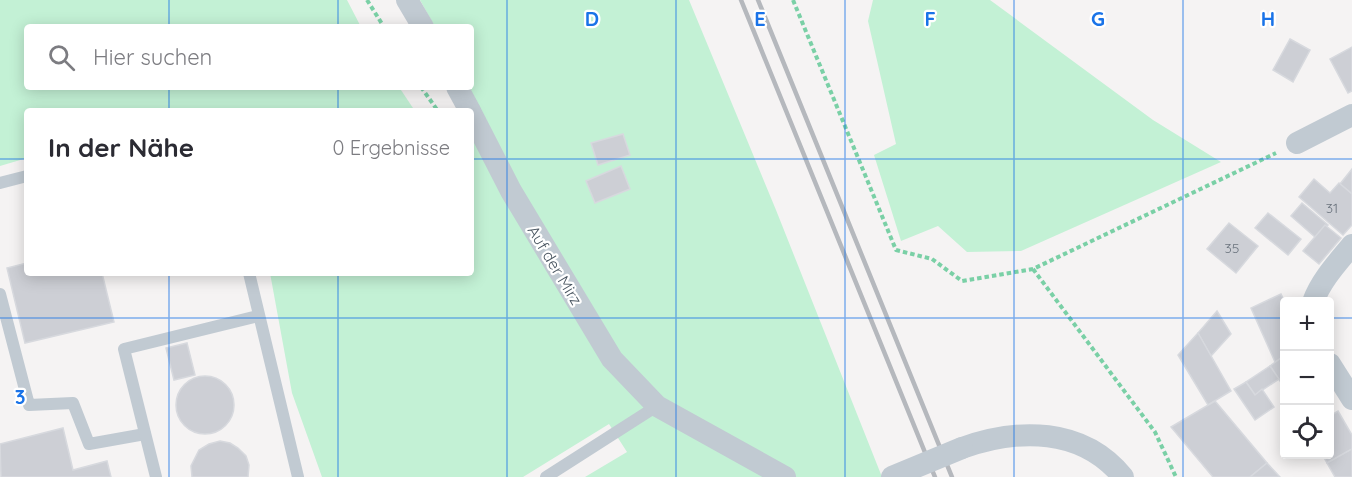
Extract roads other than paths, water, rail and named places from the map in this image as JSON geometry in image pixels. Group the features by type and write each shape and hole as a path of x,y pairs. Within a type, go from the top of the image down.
{"street":[{"path":"407,0 421,24"},
{"name":"Auf der Mirz","path":"458,90 468,108"},
{"path":"1297,143 1352,115"},
{"name":"Auf der Mirz","path":"474,120 510,191 612,359 657,406 785,477"},
{"path":"1316,297 1326,278 1352,245"},
{"path":"1334,372 1352,399"},
{"path":"892,477 986,439 1010,435 1047,435 1090,450 1124,477"}],"lane":[{"path":"0,183 24,177"},
{"path":"250,276 298,477"},
{"path":"0,294 28,405 73,403 89,444 145,434"},
{"path":"156,477 124,349 258,316"},
{"path":"546,477 657,406"}],"railway":[{"path":"741,0 935,477"},
{"path":"758,0 952,477"}]}
